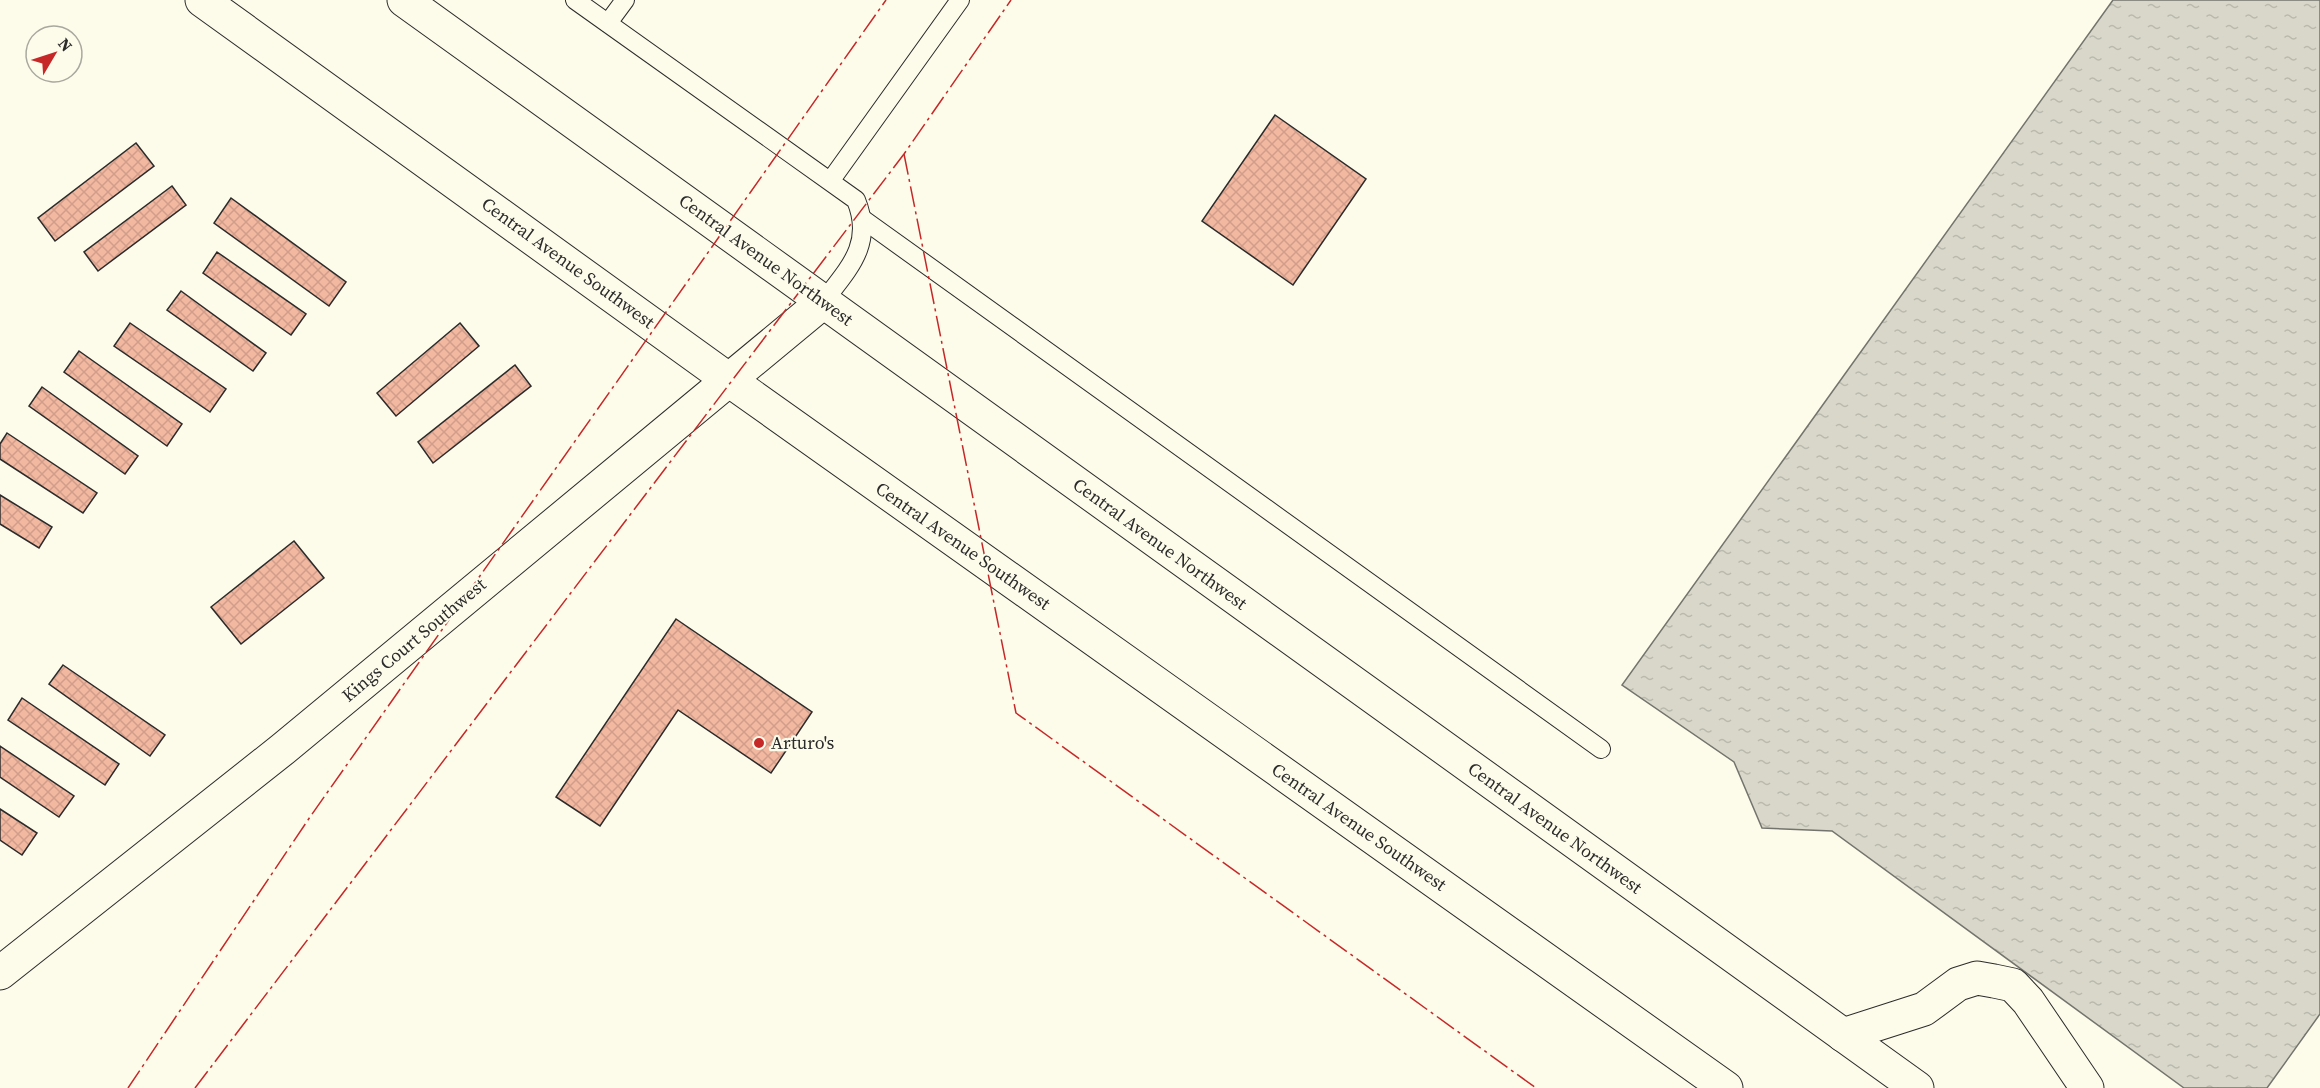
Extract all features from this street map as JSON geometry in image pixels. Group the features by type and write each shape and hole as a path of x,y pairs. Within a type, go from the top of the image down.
{"main road":[{"name":"Central Avenue Southwest","path":"202,0 729,380 1726,1088"},
{"name":"Central Avenue Northwest","path":"404,0 1917,1088"},
{"name":"Kings Court Southwest","path":"0,973 283,749 823,302"},
{"path":"1843,1035 1924,1010 1958,984 1977,978 2013,985 2028,1001 2087,1088"}],"lane":[{"path":"575,0 856,200 864,220 858,256 823,302"},
{"path":"608,24 625,0"},
{"path":"831,180 960,0"},
{"path":"864,220 1600,749"}],"water":[{"path":"2113,0 2320,0 2320,1014 2267,1088 2184,1088 1832,831 1762,828 1734,762 1622,685"}],"building":[{"path":"1275,115 1366,179 1293,285 1202,221"},
{"path":"136,143 154,166 55,241 38,218"},
{"path":"172,186 186,205 98,271 84,252"},
{"path":"231,198 346,282 329,306 214,223"},
{"path":"217,252 306,314 291,335 203,273"},
{"path":"181,291 266,353 253,371 167,310"},
{"path":"130,323 226,389 210,412 114,346"},
{"path":"460,323 479,346 396,416 377,393"},
{"path":"79,351 182,424 167,446 64,372"},
{"path":"515,365 531,386 433,463 418,442"},
{"path":"42,387 138,456 125,474 29,406"},
{"path":"7,433 97,493 83,513 0,459 0,444"},
{"path":"0,495 52,527 39,548 0,524"},
{"path":"294,541 324,578 241,644 211,607"},
{"name":"Arturo's","path":"676,619 812,712 771,773 678,710 600,826 556,797"},
{"path":"63,665 165,735 150,756 49,684"},
{"path":"22,698 119,764 105,785 8,720"},
{"path":"0,746 74,796 59,817 0,777"},
{"path":"0,809 37,833 22,855 0,840"}],"power":[{"path":"128,1088 310,817 886,0"},
{"path":"195,1088 904,154 1011,0"},
{"path":"904,154 1016,713 1536,1088"}],"place":[{"name":"Arturo's","path":"759,743"}]}
